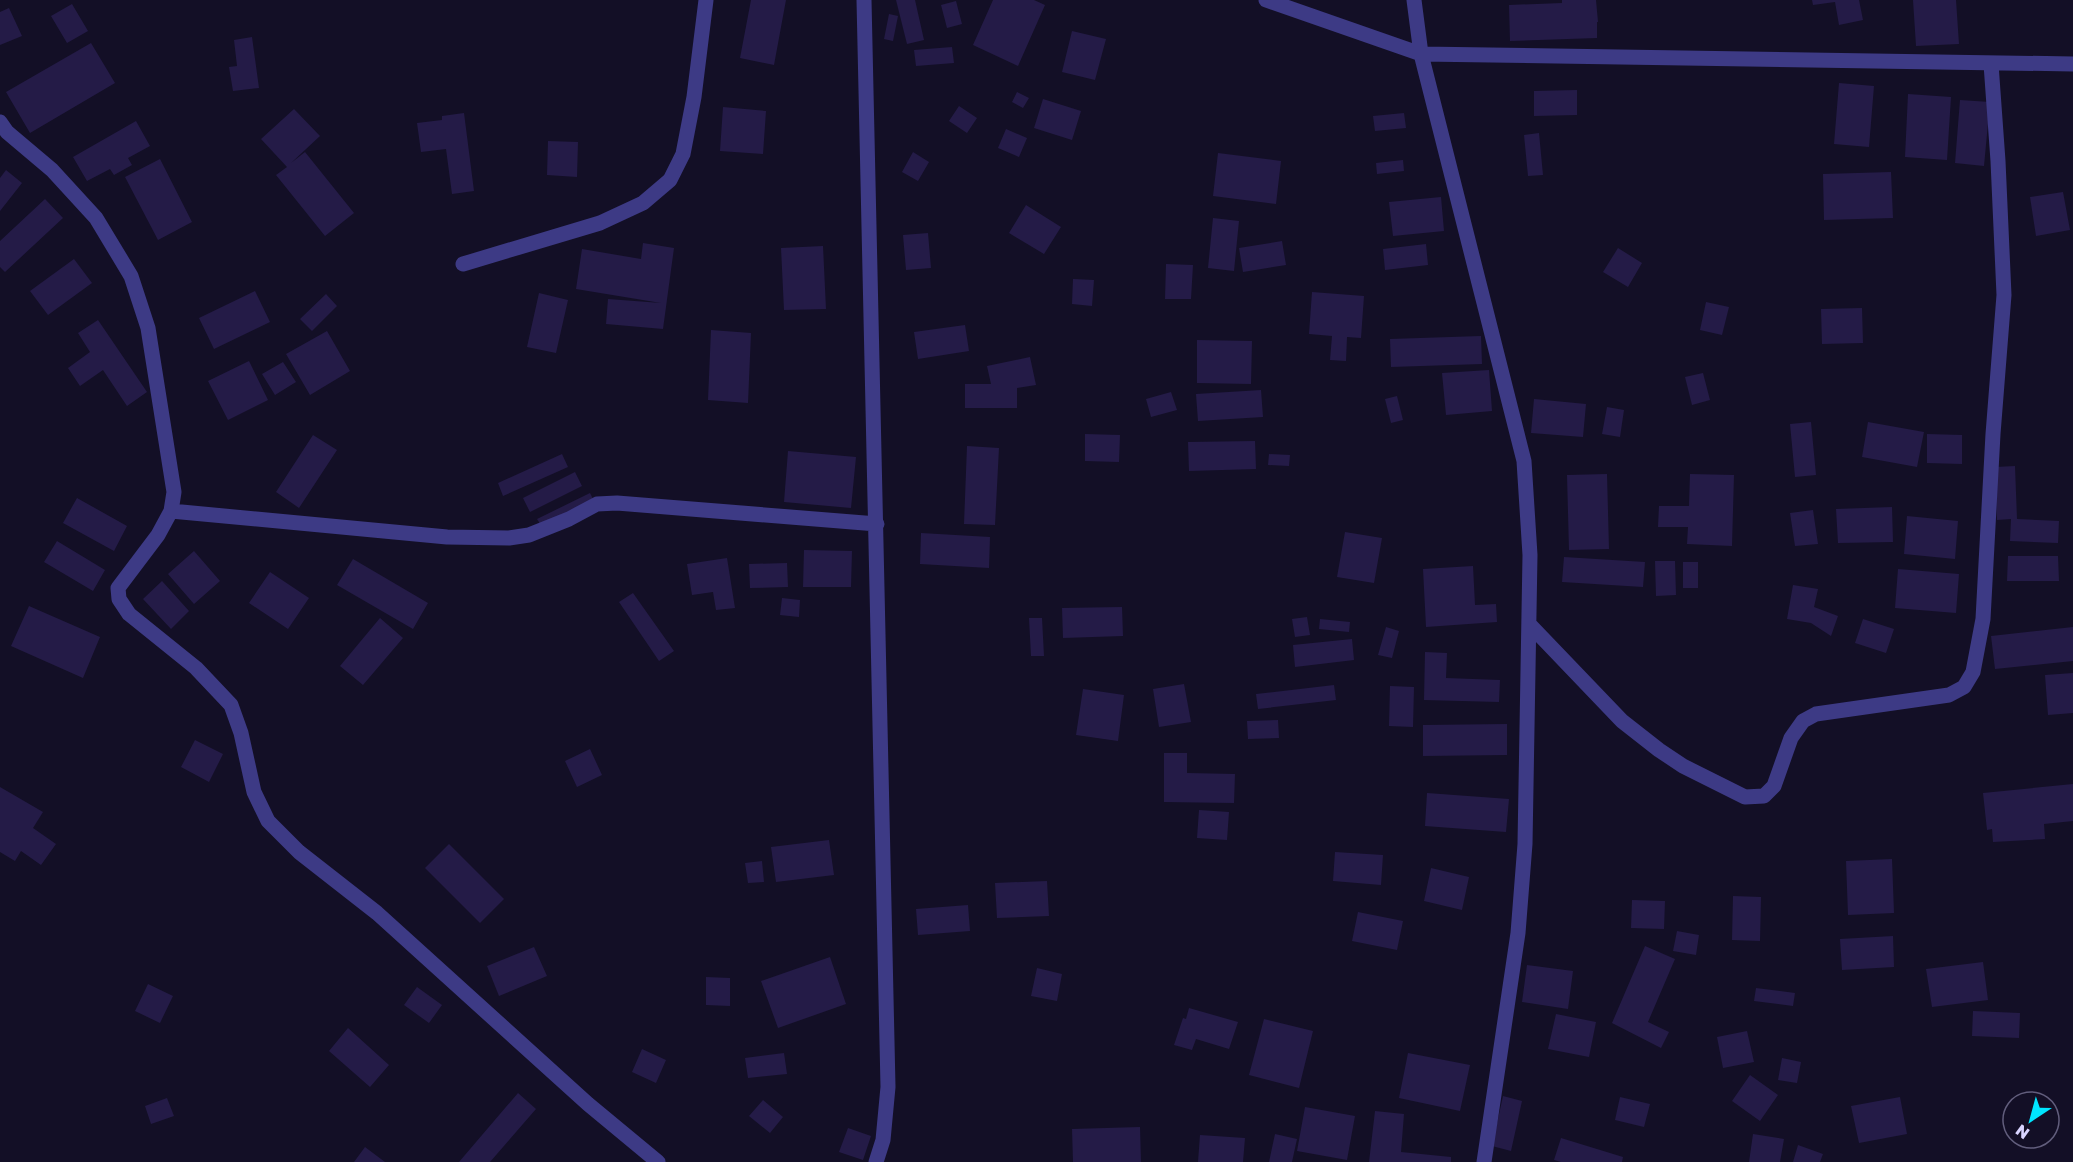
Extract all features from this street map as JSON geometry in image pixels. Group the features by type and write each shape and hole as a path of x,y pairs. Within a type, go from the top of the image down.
{"street":[{"path":"463,264 600,223 643,203 670,180 683,153 694,97 706,0"},
{"path":"864,0 888,1087 883,1140 876,1162"},
{"path":"1266,0 1421,54 2073,64"},
{"path":"1414,0 1421,54 1524,461 1530,555 1524,844 1518,933 1484,1162"},
{"path":"1529,624 1622,721 1683,766 1745,797 1764,796 1774,786 1791,738 1803,721 1816,714 1949,695 1964,687 1973,672 1983,620 1993,434 2004,295 1991,64"},
{"path":"0,122 8,132 52,170 96,218 131,276 148,328 174,492 171,511 158,535 118,588 119,599 129,614 196,668 231,705 241,733 254,792 268,821 299,852 377,913 588,1104 658,1162"},
{"path":"171,511 447,537 508,538 529,535 569,519 597,504 617,503 877,524"}],"building":[{"path":"751,0 786,0 774,65 740,58"},
{"path":"896,0 915,0 924,40 907,44"},
{"path":"993,0 1034,0 1045,5 1018,66 973,45"},
{"path":"1562,0 1596,0 1597,38 1510,41 1509,5 1562,3"},
{"path":"1812,0 1859,0 1863,20 1839,25 1835,2 1813,5"},
{"path":"1913,0 1956,0 1959,44 1916,46"},
{"path":"956,1 962,24 947,28 941,5"},
{"path":"72,4 88,31 67,43 51,16"},
{"path":"9,8 22,36 0,45 0,12"},
{"path":"889,14 898,16 893,41 884,39"},
{"path":"1072,31 1106,39 1095,80 1062,72"},
{"path":"252,37 259,88 233,91 229,67 237,66 234,40"},
{"path":"91,43 115,83 30,133 6,92"},
{"path":"952,47 954,63 916,66 914,50"},
{"path":"1839,83 1874,86 1869,147 1834,144"},
{"path":"1577,90 1577,115 1534,116 1534,91"},
{"path":"1017,92 1029,98 1023,108 1012,102"},
{"path":"1908,94 1951,97 1947,160 1905,157"},
{"path":"1043,99 1081,111 1072,140 1034,128"},
{"path":"1960,100 1990,102 1984,166 1955,163"},
{"path":"959,106 977,118 967,133 949,121"},
{"path":"723,107 766,111 763,154 720,151"},
{"path":"294,109 320,136 291,163 305,152 354,213 325,236 276,175 287,167 261,139"},
{"path":"464,113 474,191 452,194 446,149 421,152 417,123 442,120 442,116"},
{"path":"1404,113 1406,128 1375,131 1373,116"},
{"path":"136,121 150,146 128,158 132,165 114,175 110,169 87,181 73,157"},
{"path":"1006,129 1027,138 1019,157 998,148"},
{"path":"1539,133 1543,175 1528,176 1524,135"},
{"path":"548,141 578,142 577,177 547,175"},
{"path":"913,152 929,162 918,181 902,172"},
{"path":"1218,153 1281,161 1276,204 1213,196"},
{"path":"160,159 192,222 158,240 125,177"},
{"path":"1403,160 1404,171 1377,174 1376,163"},
{"path":"6,170 22,183 0,211 0,178"},
{"path":"1891,172 1893,218 1824,220 1823,174"},
{"path":"2063,192 2070,230 2036,236 2030,197"},
{"path":"1441,197 1444,231 1393,236 1389,202"},
{"path":"45,199 63,218 5,272 0,267 0,241"},
{"path":"1026,205 1061,227 1044,254 1009,233"},
{"path":"1213,218 1239,221 1234,271 1208,268"},
{"path":"928,233 931,268 906,270 903,235"},
{"path":"1282,241 1286,265 1243,272 1239,248"},
{"path":"643,243 674,248 663,329 606,324 608,299 661,303 576,289 582,249 641,259"},
{"path":"1426,244 1428,265 1385,270 1383,249"},
{"path":"823,246 826,309 784,310 781,248"},
{"path":"1618,248 1642,263 1628,287 1603,272"},
{"path":"74,259 92,283 48,315 30,291"},
{"path":"1166,264 1193,265 1191,299 1165,299"},
{"path":"1073,279 1094,280 1092,306 1072,304"},
{"path":"255,291 270,322 214,349 199,318"},
{"path":"1312,292 1364,296 1361,338 1347,337 1346,361 1330,360 1332,336 1309,334"},
{"path":"539,293 568,300 556,353 527,347"},
{"path":"326,294 337,306 312,331 300,319"},
{"path":"1706,302 1729,307 1722,335 1700,330"},
{"path":"1862,308 1863,343 1822,344 1821,309"},
{"path":"98,320 147,392 127,406 103,370 80,386 68,368 90,352 78,333"},
{"path":"965,325 969,351 918,359 914,332"},
{"path":"711,330 751,333 748,403 708,400"},
{"path":"327,331 350,371 310,395 286,354"},
{"path":"1481,336 1482,364 1391,367 1390,339"},
{"path":"1197,340 1252,341 1251,384 1197,383"},
{"path":"1030,357 1036,385 1017,388 1017,408 965,408 965,384 991,384 987,366"},
{"path":"249,361 268,400 228,420 208,381"},
{"path":"283,362 296,382 275,395 262,374"},
{"path":"1489,370 1492,411 1446,415 1442,373"},
{"path":"1703,373 1710,400 1692,405 1685,377"},
{"path":"1261,390 1263,417 1198,421 1196,394"},
{"path":"1171,392 1177,410 1151,417 1146,399"},
{"path":"1397,396 1403,420 1391,423 1385,399"},
{"path":"1534,399 1586,404 1583,437 1531,433"},
{"path":"1607,407 1624,410 1620,437 1602,434"},
{"path":"1811,422 1816,475 1795,477 1790,424"},
{"path":"1868,422 1924,432 1917,467 1862,457"},
{"path":"1085,434 1120,435 1119,462 1085,461"},
{"path":"1927,434 1962,435 1962,464 1927,463"},
{"path":"313,435 337,450 299,508 276,492"},
{"path":"1255,441 1256,469 1189,471 1188,442"},
{"path":"967,446 999,448 995,525 964,524"},
{"path":"788,451 856,457 851,508 784,502"},
{"path":"562,454 568,467 503,496 498,483"},
{"path":"1269,454 1290,455 1289,466 1268,465"},
{"path":"2015,466 2017,519 2059,521 2058,543 2010,541 2011,519 1997,520 1995,467"},
{"path":"575,472 582,486 530,512 523,498"},
{"path":"1607,474 1609,549 1569,550 1567,475"},
{"path":"1690,474 1734,475 1732,546 1687,544 1688,527 1658,527 1659,506 1689,506"},
{"path":"590,493 594,501 542,527 537,519"},
{"path":"77,498 127,526 114,551 63,523"},
{"path":"1892,507 1893,542 1838,543 1836,509"},
{"path":"1813,510 1818,544 1795,546 1790,513"},
{"path":"1907,516 1958,521 1955,559 1904,554"},
{"path":"1345,532 1382,538 1374,583 1337,577"},
{"path":"921,533 990,537 989,568 920,564"},
{"path":"57,541 105,570 93,591 44,562"},
{"path":"804,550 852,551 851,587 803,587"},
{"path":"194,551 220,581 194,604 168,574"},
{"path":"2008,556 2058,556 2059,581 2007,581"},
{"path":"1564,557 1645,562 1643,587 1562,582"},
{"path":"727,558 735,608 716,610 713,592 692,595 687,564"},
{"path":"353,559 428,603 413,629 337,585"},
{"path":"1655,561 1675,561 1676,595 1656,596"},
{"path":"1683,562 1698,562 1698,588 1683,588"},
{"path":"787,563 788,587 750,588 749,564"},
{"path":"1473,566 1475,605 1496,604 1497,622 1426,627 1423,569"},
{"path":"1898,569 1959,574 1956,613 1895,608"},
{"path":"270,572 309,598 288,629 249,603"},
{"path":"162,581 189,611 171,629 143,599"},
{"path":"1793,585 1818,589 1814,607 1838,616 1831,636 1811,623 1787,619"},
{"path":"633,593 674,651 659,661 619,602"},
{"path":"782,598 800,600 799,617 780,615"},
{"path":"29,606 100,637 83,678 11,646"},
{"path":"1122,607 1123,636 1063,638 1062,608"},
{"path":"1307,617 1310,635 1295,637 1292,619"},
{"path":"380,618 403,638 363,685 340,666"},
{"path":"1029,618 1042,618 1044,656 1031,656"},
{"path":"1320,619 1350,622 1349,632 1319,629"},
{"path":"1863,619 1894,629 1886,653 1855,643"},
{"path":"1386,627 1399,631 1392,658 1378,655"},
{"path":"2073,627 2073,661 1995,669 1991,636"},
{"path":"1352,639 1354,660 1295,667 1293,645"},
{"path":"1425,652 1447,653 1446,678 1500,680 1499,702 1424,700"},
{"path":"2073,673 2073,713 2048,715 2045,675"},
{"path":"1184,684 1191,722 1159,727 1153,689"},
{"path":"1334,685 1336,700 1258,709 1256,694"},
{"path":"1390,686 1414,687 1413,727 1389,726"},
{"path":"1083,689 1124,695 1118,741 1076,735"},
{"path":"1278,720 1279,738 1248,739 1247,721"},
{"path":"1507,724 1507,755 1423,756 1423,725"},
{"path":"195,740 223,754 209,782 181,767"},
{"path":"590,749 602,775 577,787 565,761"},
{"path":"1164,753 1187,753 1187,773 1235,774 1234,803 1164,802"},
{"path":"2073,784 2073,821 2044,824 2045,839 1993,842 1992,829 1987,830 1983,793"},
{"path":"0,787 43,812 33,828 56,844 41,865 21,851 15,861 0,852"},
{"path":"1427,793 1509,799 1506,832 1425,826"},
{"path":"1199,810 1229,812 1227,840 1197,838"},
{"path":"829,840 834,875 776,882 771,847"},
{"path":"449,844 504,899 480,923 425,868"},
{"path":"1335,852 1383,855 1381,885 1333,881"},
{"path":"1892,859 1894,913 1848,915 1846,861"},
{"path":"762,861 764,882 748,883 745,863"},
{"path":"1431,868 1469,877 1462,910 1424,901"},
{"path":"1047,881 1049,916 997,918 995,883"},
{"path":"1733,896 1761,897 1760,941 1732,940"},
{"path":"1632,900 1665,901 1664,929 1631,928"},
{"path":"968,905 970,931 918,935 916,909"},
{"path":"1358,912 1403,921 1397,950 1352,941"},
{"path":"1677,931 1699,935 1696,955 1673,951"},
{"path":"1893,936 1894,967 1842,970 1840,939"},
{"path":"1645,946 1675,959 1648,1022 1669,1032 1661,1048 1612,1023"},
{"path":"534,947 547,976 499,996 487,966"},
{"path":"830,957 846,1004 778,1028 761,981"},
{"path":"1983,962 1988,1000 1932,1007 1926,969"},
{"path":"1527,965 1573,971 1568,1009 1522,1002"},
{"path":"1037,968 1062,974 1057,1001 1031,996"},
{"path":"706,977 730,978 730,1006 706,1005"},
{"path":"148,984 173,996 160,1023 135,1011"},
{"path":"417,987 442,1005 429,1023 404,1005"},
{"path":"1756,988 1795,993 1793,1006 1754,1001"},
{"path":"1189,1008 1238,1022 1229,1049 1196,1039 1192,1050 1174,1045 1183,1018 1186,1019"},
{"path":"1973,1011 2020,1013 2019,1038 1972,1036"},
{"path":"1556,1014 1596,1022 1589,1057 1548,1049"},
{"path":"1264,1019 1313,1031 1299,1088 1249,1075"},
{"path":"348,1028 389,1065 370,1087 329,1051"},
{"path":"1747,1031 1754,1062 1723,1068 1717,1037"},
{"path":"642,1049 666,1060 656,1083 632,1072"},
{"path":"784,1053 787,1074 748,1078 745,1058"},
{"path":"1408,1053 1470,1065 1460,1111 1399,1098"},
{"path":"1782,1058 1801,1062 1797,1083 1778,1080"},
{"path":"1750,1075 1778,1095 1760,1121 1732,1101"},
{"path":"518,1093 536,1109 490,1162 459,1162"},
{"path":"1503,1096 1522,1101 1511,1151 1492,1146"},
{"path":"1620,1097 1650,1104 1644,1127 1615,1120"},
{"path":"1900,1097 1907,1134 1859,1143 1851,1106"},
{"path":"167,1098 174,1116 151,1124 145,1106"},
{"path":"763,1100 783,1117 770,1133 749,1116"},
{"path":"1305,1107 1355,1116 1347,1160 1297,1151"},
{"path":"1375,1111 1404,1114 1401,1152 1451,1157 1451,1162 1369,1162"},
{"path":"1140,1127 1141,1162 1073,1162 1072,1129"},
{"path":"848,1128 871,1136 863,1160 839,1152"},
{"path":"1275,1134 1297,1139 1292,1162 1269,1162"},
{"path":"1753,1134 1784,1139 1780,1162 1749,1162"},
{"path":"1200,1135 1245,1138 1243,1162 1198,1162"},
{"path":"1561,1138 1623,1157 1622,1162 1554,1160"},
{"path":"1798,1145 1823,1154 1820,1162 1793,1162"},
{"path":"365,1147 385,1162 354,1162"}]}
